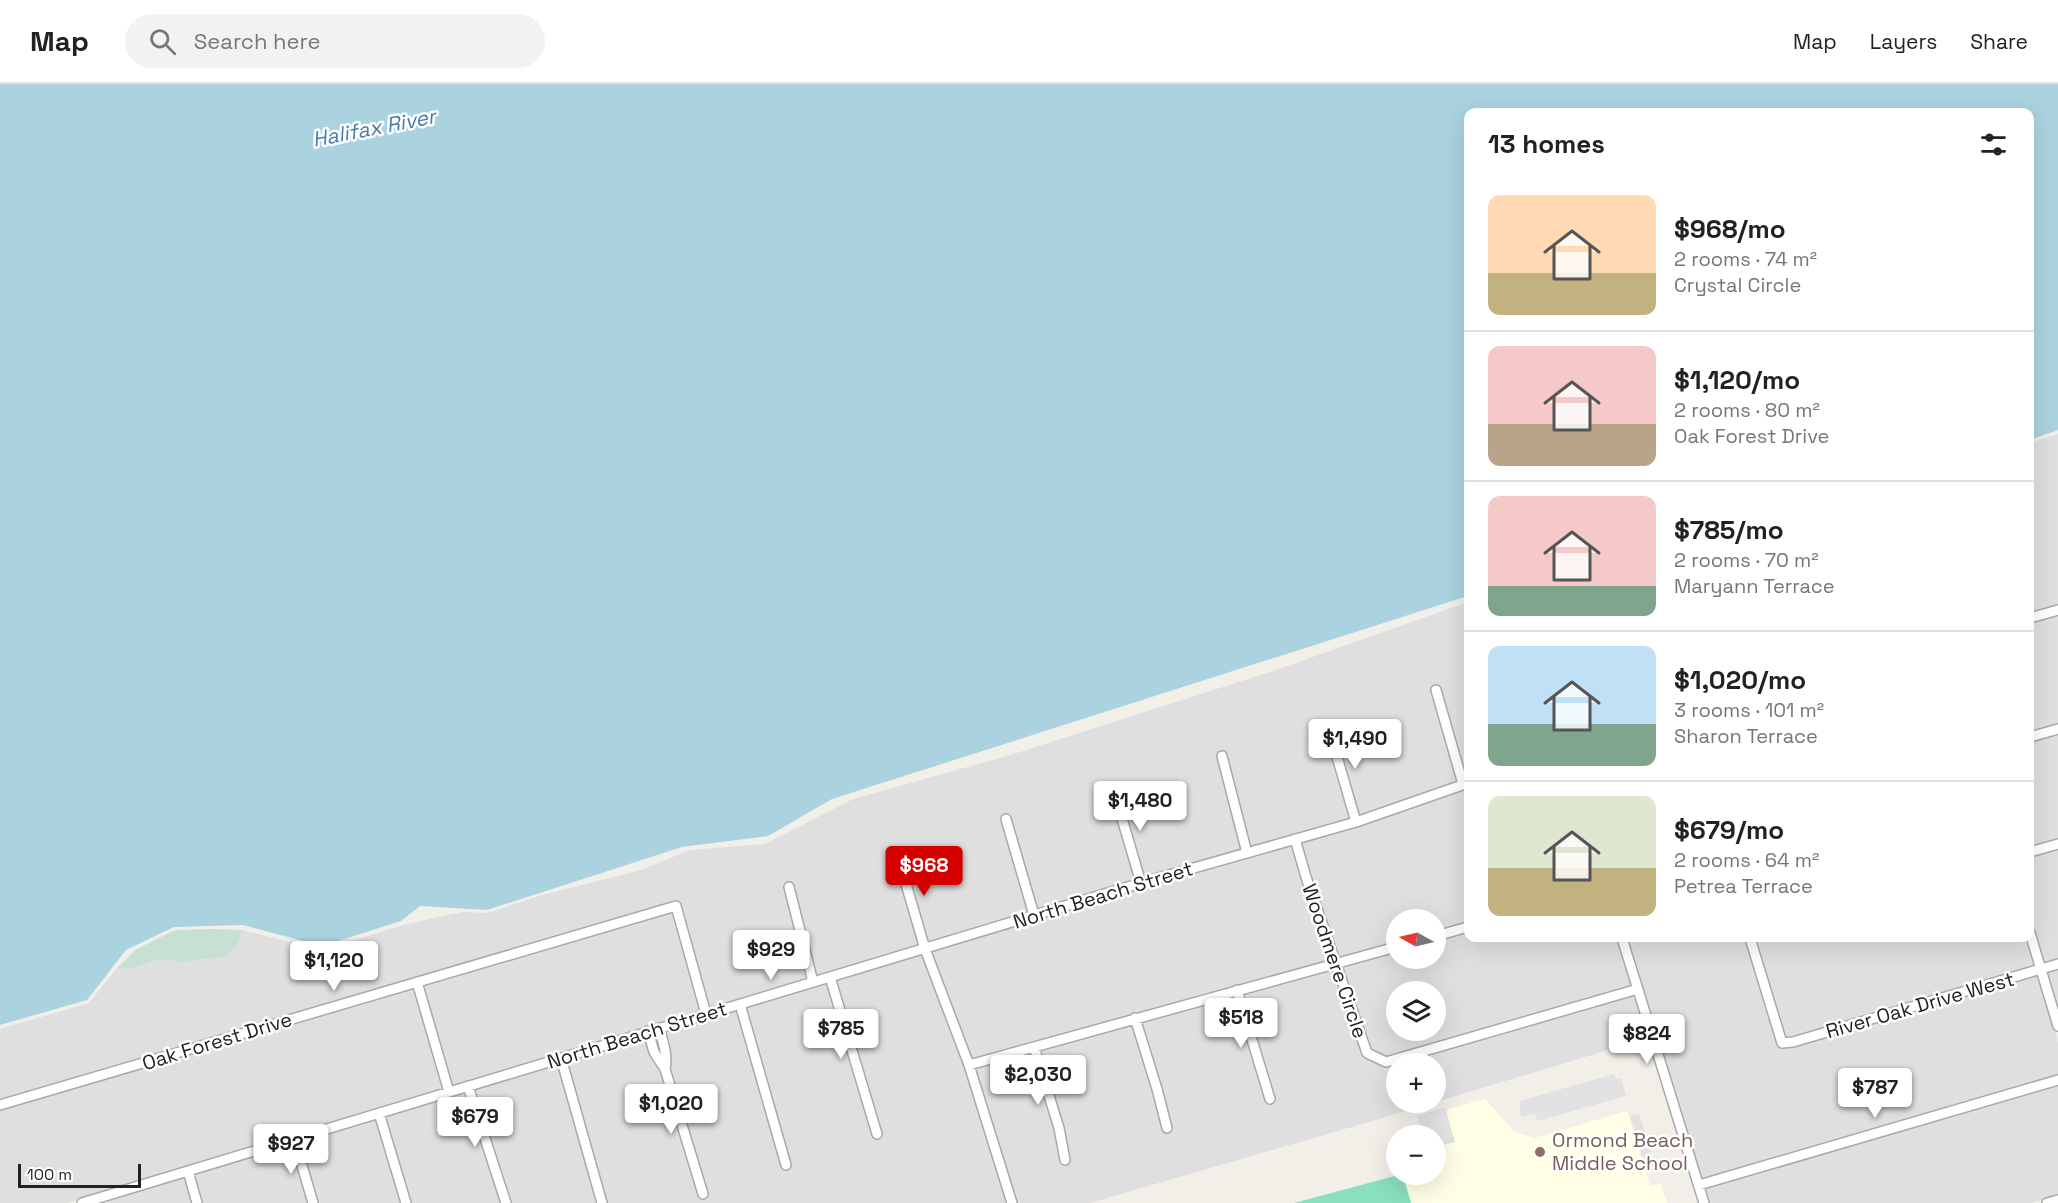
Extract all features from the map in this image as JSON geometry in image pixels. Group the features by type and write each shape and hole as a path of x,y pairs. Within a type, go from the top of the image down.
{"street":[{"path":"2034,617 2058,610"},
{"path":"1436,690 1464,778"},
{"path":"1328,726 1356,822"},
{"path":"2034,736 2058,729"},
{"path":"1222,756 1247,853"},
{"name":"North Beach Street","path":"82,1203 102,1200 294,1138 1141,883 1356,822 1464,785"},
{"path":"1113,788 1141,883"},
{"path":"1006,819 1034,915"},
{"name":"Woodmere Circle","path":"1294,839 1367,1053 1386,1062 1638,989"},
{"path":"2034,851 2058,844"},
{"path":"897,853 925,949 969,1065 1012,1203"},
{"path":"789,887 813,982"},
{"name":"Oak Forest Drive","path":"0,1105 676,906 706,1014"},
{"path":"1446,933 1464,928"},
{"path":"1623,942 1704,1203"},
{"name":"River Oak Drive West","path":"1751,942 1782,1043 1793,1042 2058,964"},
{"path":"2032,942 2058,1026"},
{"path":"969,1065 1386,950"},
{"path":"830,977 878,1134"},
{"path":"417,982 449,1092"},
{"path":"1237,990 1270,1099"},
{"path":"740,1004 786,1165"},
{"path":"1135,1018 1158,1089 1167,1128"},
{"path":"659,1028 667,1062 665,1068"},
{"path":"648,1031 654,1052 660,1064 665,1068 703,1194"},
{"path":"1034,1047 1059,1128 1065,1160"},
{"path":"561,1058 602,1203"},
{"path":"1699,1185 2058,1080"},
{"path":"468,1086 506,1203"},
{"path":"379,1113 406,1203"},
{"path":"294,1138 313,1203"},
{"path":"188,1171 197,1203"}],"shaded area":[{"path":"2058,434 2058,605 2034,613 2034,442"},
{"path":"1464,603 1464,772 1439,686 1431,687 1457,782 1359,816 1332,721 1323,722 1350,819 1250,847 1226,752 1217,753 1241,850 1144,877 1116,784 1107,785 1135,880 1037,910 1009,815 1000,816 1028,912 928,943 900,848 891,850 919,946 817,977 792,882 783,883 808,980 710,1009 679,901 0,1101 0,1029 89,1003 117,968 131,969 158,959 180,962 226,957 238,945 242,930 322,950 403,925 442,916 463,912 488,913 539,896 641,870 690,850 765,844 853,799 1014,754 1276,670"},
{"path":"2058,614 2058,724 2034,731 2034,622"},
{"path":"2058,733 2058,840 2034,847 2034,741"},
{"path":"1464,789 1464,924 1446,929 1446,909 1386,909 1386,946 1339,958 1300,842 1361,825"},
{"path":"1291,845 1330,961 972,1060 931,951"},
{"path":"2058,849 2058,959 2043,964 2034,931 2034,856"},
{"path":"673,911 700,1011 452,1086 422,985"},
{"path":"175,930 242,930 238,945 226,957 180,962 158,959 131,969 117,968 135,950"},
{"path":"1464,933 1464,942 1618,942 1632,986 1446,1040 1446,981 1386,981 1386,1041 1441,1041 1400,1053 1386,1053 1386,1057 1372,1051 1342,966 1386,954 1386,969 1446,969 1446,938"},
{"path":"1628,942 1746,942 1779,1048 2037,974 2058,1042 2058,1076 1702,1179"},
{"path":"1756,942 2027,942 2034,966 1785,1038"},
{"path":"922,954 964,1066 1007,1203 607,1203 567,1061 645,1037 650,1054 660,1070 699,1199 708,1198 670,1069 670,1049 665,1031 737,1010 782,1169 791,1168 746,1007 827,983 874,1139 883,1137 836,980"},
{"path":"2058,968 2058,1011 2046,972"},
{"path":"1332,969 1363,1054 1369,1060 1386,1065 1386,1113 1400,1113 1090,1203 1017,1203 974,1068 1031,1052 1054,1129 1061,1164 1070,1163 1063,1127 1040,1050 1132,1024 1153,1090 1163,1133 1172,1131 1162,1088 1141,1021 1234,996 1267,1104 1276,1102 1243,993"},
{"path":"413,987 443,1089 67,1203 0,1203 0,1110"},
{"path":"1634,994 1648,1038 1446,1099 1446,1053 1429,1053"},
{"path":"558,1064 597,1203 511,1203 473,1089"},
{"path":"1614,1074 1616,1079 1621,1078 1626,1096 1537,1121 1535,1113 1521,1117 1519,1101"},
{"path":"2058,1085 2058,1196 2031,1203 1709,1203 1705,1187"},
{"path":"465,1091 501,1203 410,1203 385,1116"},
{"name":"Ormond Beach Middle School","path":"1485,1099 1515,1132 1534,1138 1627,1111 1650,1186 1661,1184 1667,1203 1294,1203 1386,1178 1386,1185 1446,1185 1446,1125 1436,1125 1449,1109"},
{"path":"1446,1110 1455,1142 1446,1144 1446,1125 1420,1125 1417,1116 1426,1113 1446,1113"},
{"path":"1639,1114 1656,1168 1647,1171 1630,1116"},
{"path":"376,1118 401,1203 318,1203 300,1141"},
{"path":"291,1144 308,1203 202,1203 194,1174"},
{"path":"185,1176 193,1203 108,1203 107,1200"}],"green space":[{"path":"1386,1178 1386,1185 1406,1185 1411,1203 1294,1203"}],"water":[{"name":"Halifax River","path":"0,84 2058,84 2058,430 2034,439 2034,108 1464,108 1464,597 832,799 768,836 682,847 487,910 420,906 401,921 322,946 243,925 174,927 126,950 87,1000 0,1025"}],"place":[{"name":"Ormond Beach Middle School","path":"1540,1152"}]}
